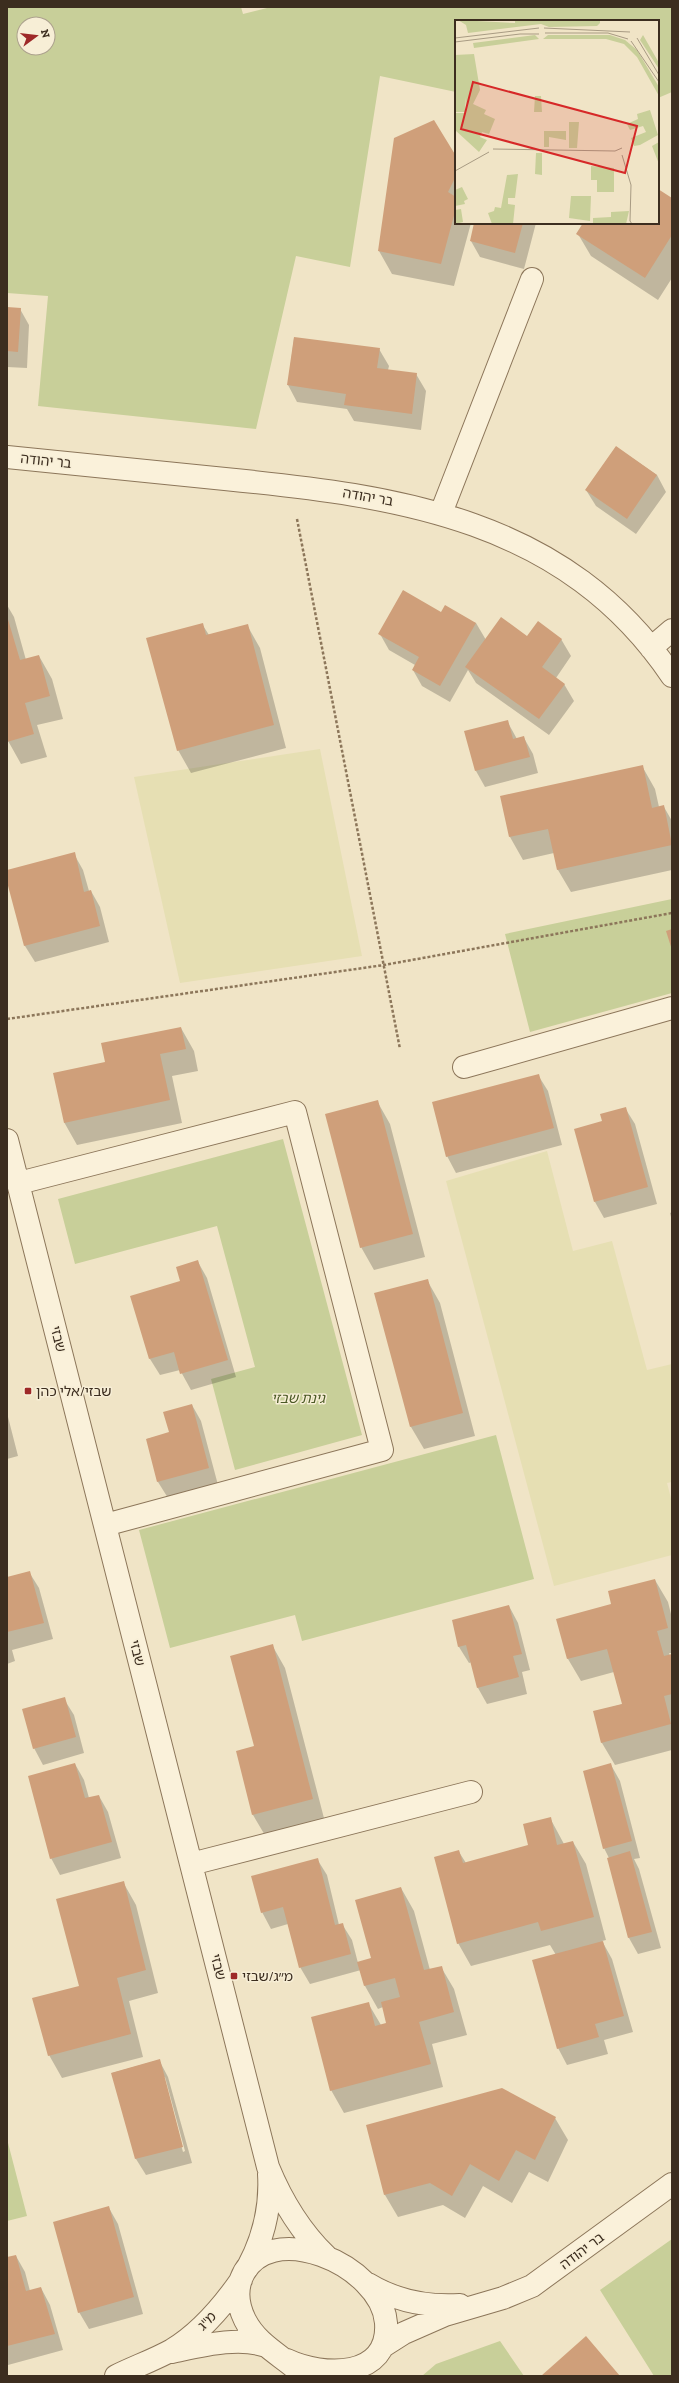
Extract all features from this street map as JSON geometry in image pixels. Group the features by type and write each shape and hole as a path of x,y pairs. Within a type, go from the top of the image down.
{"street":[{"path":"441,513 532,279"},
{"name":"בר יהודה","path":"7,457 291,485 384,499 441,513 516,542 570,572 617,610 651,648 672,676"},
{"path":"651,648 672,630"},
{"path":"464,1067 672,1008"},
{"path":"19,1183 295,1112 382,1450 104,1526"},
{"name":"שבזי","path":"7,1140 268,2167 269,2186 266,2217 257,2247 245,2274"},
{"path":"191,1864 471,1792"},
{"name":"שבזי","path":"268,2167 293,2217 312,2242 326,2256"},
{"name":"בר יהודה","path":"379,2350 424,2323 515,2294 544,2280 672,2184"},
{"path":"304,2376 287,2360 266,2346 251,2329 242,2311 238,2292 245,2274 262,2256 281,2250 303,2250 326,2256 349,2268 367,2283 379,2301 386,2320 386,2329 370,2376"},
{"name":"מ\"ג","path":"116,2376 165,2353 198,2331 220,2307 245,2274"},
{"name":"בר יהודה","path":"367,2283 386,2295 419,2303 453,2305 485,2303"},
{"name":"מ\"ג","path":"165,2353 228,2343 257,2343 266,2346"},
{"path":"287,2360 310,2369 343,2371 362,2365 379,2350"}],"path":[{"path":"291,485 400,1049"},
{"path":"7,1019 384,965 672,913"}],"shaded area":[{"path":"320,749 362,956 180,983 134,777"},
{"path":"547,1151 573,1251 612,1241 647,1370 672,1364 672,1482 667,1483 672,1502 672,1555 554,1586 446,1181"}],"green space":[{"path":"7,7 241,7 243,14 271,7 672,7 672,92 659,98 659,20 455,20 455,92 380,76 350,267 296,256 256,429 38,406 48,296 7,293"},
{"path":"672,899 672,993 530,1032 505,934"},
{"name":"גינת שבזי","path":"283,1139 362,1435 235,1470 211,1379 255,1367 217,1226 75,1264 58,1199"},
{"path":"496,1435 534,1579 302,1641 295,1615 170,1648 139,1530"},
{"path":"7,2139 27,2216 7,2221"},
{"path":"672,2239 672,2376 654,2376 600,2290"},
{"path":"500,2341 524,2376 422,2376 436,2364"}],"building":[{"path":"434,120 455,154 455,178 448,192 455,196 455,212 441,264 378,251 394,138"},
{"path":"659,190 672,198 672,235 645,278 576,234 582,224 659,224"},
{"path":"474,224 523,224 515,253 470,241"},
{"path":"7,307 21,308 18,352 7,351"},
{"path":"294,337 380,348 377,368 417,373 412,414 344,405 346,394 287,385"},
{"path":"616,446 657,475 627,519 585,490"},
{"path":"403,590 441,612 445,605 476,623 440,686 412,670 419,657 378,634"},
{"path":"7,616 20,660 39,655 50,696 25,703 34,734 7,742"},
{"path":"501,617 527,636 538,621 562,639 542,667 565,684 539,719 465,667"},
{"path":"203,623 206,635 248,624 274,725 177,751 146,638"},
{"path":"508,720 513,739 524,736 530,757 475,771 464,731"},
{"path":"643,765 652,808 664,805 672,845 557,870 548,829 509,837 500,796"},
{"path":"75,852 84,892 91,890 100,926 24,946 7,882 7,870"},
{"path":"672,929 672,950 666,931"},
{"path":"181,1027 186,1049 160,1054 170,1100 64,1123 53,1073 105,1062 101,1043"},
{"path":"539,1074 554,1128 446,1157 432,1102"},
{"path":"378,1100 413,1234 360,1248 325,1114"},
{"path":"626,1107 648,1187 594,1202 574,1129 602,1121 600,1114"},
{"path":"198,1260 228,1360 180,1374 174,1352 149,1359 130,1296 180,1281 176,1267"},
{"path":"428,1279 463,1413 410,1427 374,1293"},
{"path":"192,1404 209,1468 157,1482 146,1439 169,1432 163,1412"},
{"path":"30,1571 44,1623 7,1632 7,1577"},
{"path":"655,1579 668,1628 657,1631 664,1656 672,1654 672,1694 664,1696 671,1724 601,1743 593,1711 622,1704 607,1649 567,1659 556,1619 611,1604 608,1591"},
{"path":"509,1605 522,1654 513,1656 519,1677 477,1688 466,1645 458,1647 452,1620"},
{"path":"273,1644 313,1799 252,1815 236,1751 254,1746 230,1656"},
{"path":"65,1697 76,1737 33,1749 22,1709"},
{"path":"75,1763 85,1798 99,1795 112,1842 50,1859 28,1776"},
{"path":"611,1763 632,1841 603,1849 583,1771"},
{"path":"551,1817 557,1845 573,1841 594,1917 541,1931 538,1922 457,1944 434,1857 459,1850 463,1863 528,1845 523,1824"},
{"path":"630,1851 652,1932 628,1938 607,1858"},
{"path":"318,1858 335,1925 343,1923 351,1954 299,1968 283,1907 261,1913 251,1876"},
{"path":"124,1881 146,1970 117,1978 131,2034 48,2056 32,1998 79,1986 56,1899"},
{"path":"401,1887 424,1970 442,1966 454,2012 419,2022 431,2064 330,2091 311,2017 369,2002 375,2026 386,2023 381,2002 400,1997 395,1978 364,1986 357,1962 371,1958 355,1900"},
{"path":"603,1941 624,2016 595,2024 599,2037 557,2049 532,1960"},
{"path":"160,2059 183,2147 135,2159 111,2073"},
{"path":"502,2088 556,2117 535,2160 516,2150 499,2181 470,2164 452,2196 430,2183 384,2195 366,2125"},
{"path":"109,2206 134,2297 78,2313 53,2222"},
{"path":"16,2255 26,2291 41,2287 55,2334 7,2346 7,2257"},
{"path":"586,2336 620,2376 541,2376"}],"place":[{"name":"שבזי/אלי כהן","path":"28,1391"},
{"name":"מ״ג/שבזי","path":"234,1976"}]}
